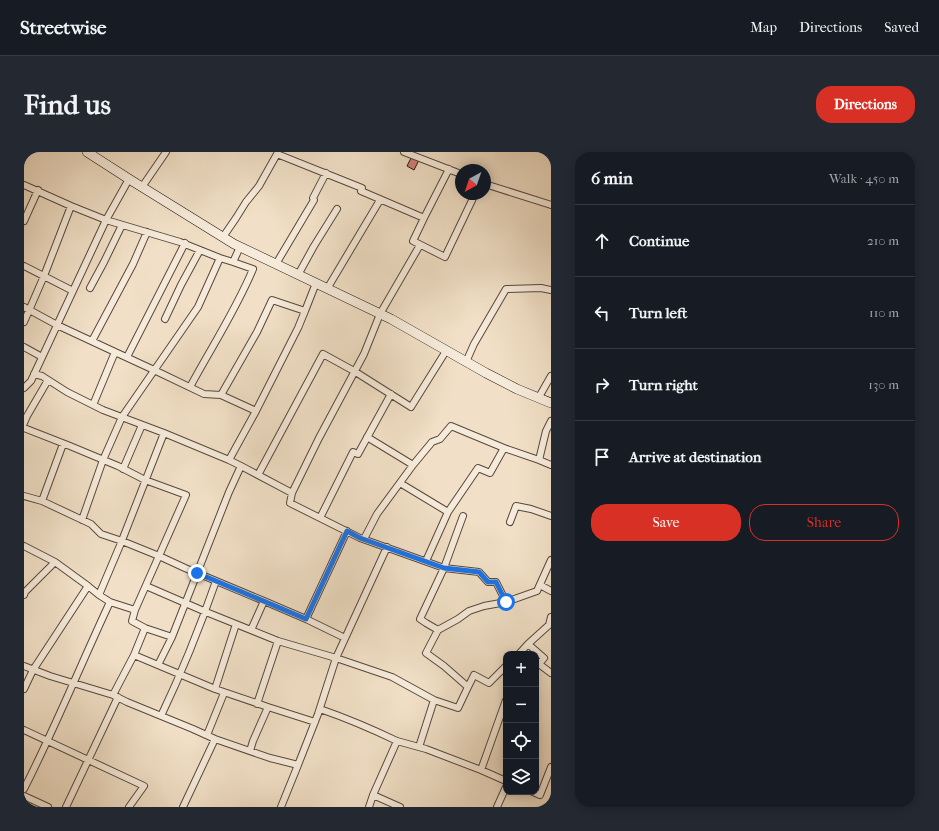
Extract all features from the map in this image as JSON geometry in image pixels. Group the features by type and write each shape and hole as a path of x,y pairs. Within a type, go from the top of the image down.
{"street":[{"path":"87,152 223,237 298,275 391,319 446,351 517,389 551,403"},
{"path":"142,187 166,152"},
{"path":"404,152 455,172"},
{"path":"223,237 246,202 259,186 276,153 362,188 361,191 424,218"},
{"path":"449,169 413,242 445,257 472,200"},
{"path":"276,264 314,200 313,198 326,173"},
{"path":"24,388 31,381 106,220 129,179"},
{"path":"24,185 106,220 185,243 220,258 254,269 247,285 190,387"},
{"path":"491,186 551,205"},
{"path":"24,221 38,190"},
{"path":"328,289 380,200"},
{"path":"24,322 27,308 44,276 71,206"},
{"path":"298,275 336,210"},
{"path":"90,288 122,225"},
{"path":"92,341 133,264 147,232"},
{"path":"128,358 185,243"},
{"path":"420,245 380,314 364,354 319,438 292,494 290,503 364,539 444,568 479,572 488,582 496,582 506,602"},
{"path":"233,262 240,246"},
{"path":"165,320 181,285 200,250"},
{"path":"82,520 103,460 122,417 198,307 220,258"},
{"path":"24,266 73,291"},
{"path":"229,460 256,411 298,328 316,283"},
{"path":"466,362 506,289 541,288 551,290"},
{"path":"222,395 257,332 272,300 305,311"},
{"path":"27,308 57,325 204,394 222,395 256,411"},
{"path":"24,347 42,357"},
{"path":"258,475 323,354 354,371 411,407 446,351"},
{"path":"93,405 115,352"},
{"path":"34,374 42,376 67,392 103,410 229,460 292,494"},
{"path":"539,397 551,376"},
{"path":"24,423 48,380"},
{"path":"320,518 353,452 358,454 391,394"},
{"path":"539,460 546,431 551,421"},
{"path":"123,469 142,425"},
{"path":"364,539 377,514 413,465 432,442 440,439 451,426 504,448 551,465"},
{"path":"24,428 103,460 145,480 186,495 135,610 132,621 145,628 172,637"},
{"path":"99,595 122,541 164,433"},
{"path":"367,437 413,465"},
{"path":"42,501 63,444"},
{"path":"426,561 448,512 478,468 490,472 504,448"},
{"path":"158,665 172,637 229,492 241,466"},
{"path":"400,483 448,512"},
{"path":"24,496 42,501 91,524 101,534 159,556 306,619 345,638"},
{"path":"510,522 516,506 531,509 551,516"},
{"path":"438,630 420,618 444,568 463,516"},
{"path":"306,619 347,531"},
{"path":"24,546 55,562 110,602 135,610"},
{"path":"281,807 320,709 336,658 387,547"},
{"path":"468,687 444,666 426,653 438,630 458,619 469,610 506,602 537,591 551,560"},
{"path":"24,595 25,592 55,562"},
{"path":"161,716 206,612 216,581"},
{"path":"540,585 551,591"},
{"path":"24,689 33,670 88,586"},
{"path":"146,586 278,641 304,650 336,658 392,677 434,700 458,708 474,675 489,683 503,669"},
{"path":"251,630 264,601"},
{"path":"24,789 48,741 73,682 110,602"},
{"path":"521,651 550,626 551,617"},
{"path":"215,689 236,624"},
{"path":"66,807 145,628"},
{"path":"257,704 278,641"},
{"path":"528,644 536,651"},
{"path":"539,654 544,658 539,663"},
{"path":"134,655 215,689 315,722"},
{"path":"24,666 50,676 116,696 215,739 270,758 298,765"},
{"path":"539,666 551,673"},
{"path":"207,735 224,692"},
{"path":"419,747 434,700"},
{"path":"250,751 268,707"},
{"path":"481,770 503,708"},
{"path":"320,709 397,741 419,747 503,780"},
{"path":"24,730 144,786 129,807"},
{"path":"183,807 215,739"},
{"path":"369,807 397,741"},
{"path":"539,795 551,767"},
{"path":"497,807 503,794"},
{"path":"373,795 400,807"},
{"path":"24,796 48,807"},
{"path":"382,807 385,800"}],"building":[{"path":"412,156 419,160 414,170 407,166"}],"route":[{"path":"197,573 306,619 347,531 360,538 444,568 479,572 488,582 496,582 506,602"}]}
